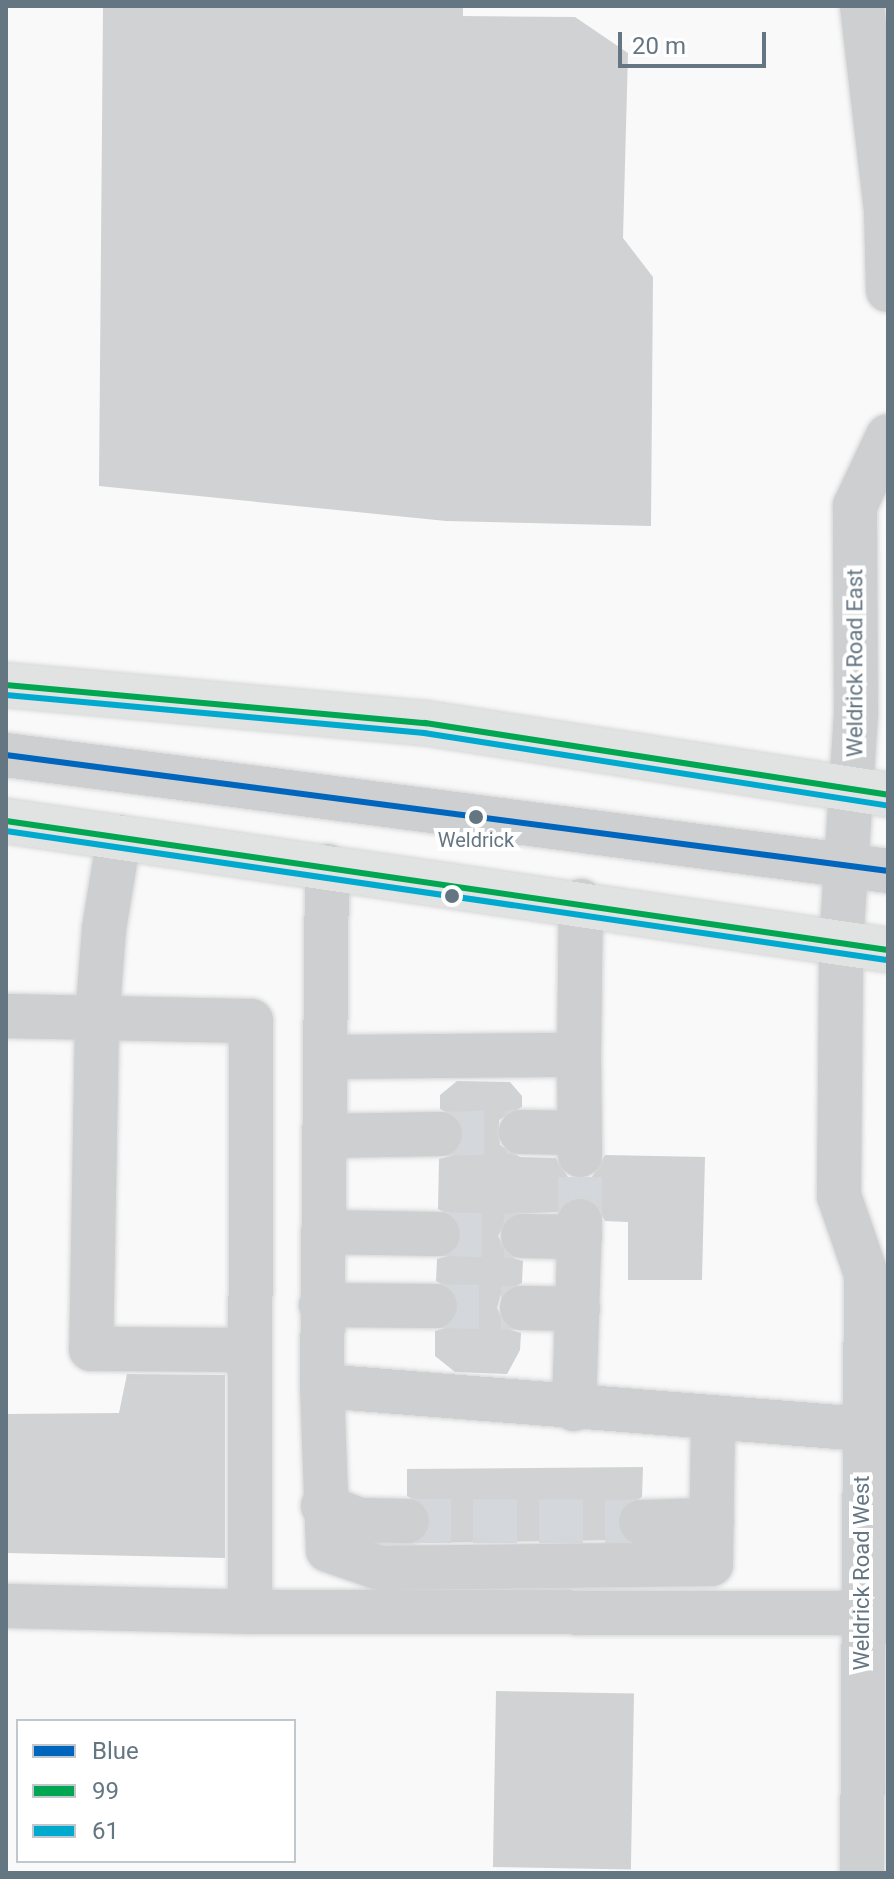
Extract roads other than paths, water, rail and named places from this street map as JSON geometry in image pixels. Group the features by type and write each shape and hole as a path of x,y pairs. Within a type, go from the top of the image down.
{"main road":[{"path":"6,685 425,723 871,792"},
{"path":"6,821 581,901 841,945 888,950"}],"street":[{"path":"862,6 886,209 888,290"},
{"name":"Weldrick Road East","path":"841,945 869,868 871,792 855,506 888,436"},
{"path":"6,755 869,868"},
{"path":"119,837 104,929 97,1020 91,1349 250,1350"},
{"path":"327,866 326,1136 321,1305 323,1506 328,1550 380,1568 711,1564 713,1420"},
{"path":"521,1132 580,1144 581,901"},
{"name":"Weldrick Road West","path":"841,945 839,1196 866,1274 862,1429 862,1873"},
{"path":"6,1016 251,1021 250,1612"},
{"path":"327,1057 579,1055"},
{"path":"326,1136 440,1134"},
{"path":"523,1236 580,1229 574,1409"},
{"path":"323,1232 438,1234"},
{"name":"Weldrick Road West","path":"866,1274 888,1236"},
{"path":"321,1305 435,1306"},
{"path":"522,1308 578,1309"},
{"path":"322,1386 574,1409 862,1429"},
{"path":"323,1506 359,1520 407,1521"},
{"path":"641,1522 712,1520"},
{"path":"6,1606 250,1612 863,1613"}],"tunnel":[{"path":"440,1134 521,1132"},
{"path":"580,1155 580,1221"},
{"path":"438,1234 523,1236"},
{"path":"435,1306 522,1308"},
{"path":"407,1521 641,1522"}],"place":[{"name":"Weldrick","path":"476,817"}]}
